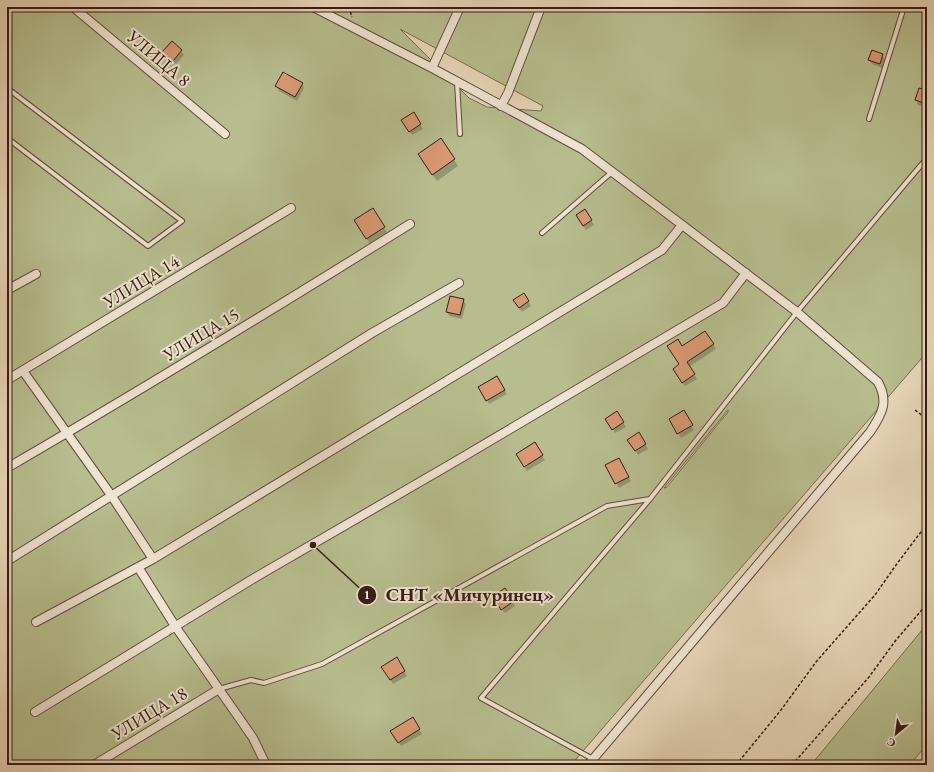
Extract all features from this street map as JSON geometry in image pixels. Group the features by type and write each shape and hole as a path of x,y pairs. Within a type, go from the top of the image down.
{"street":[{"name":"УЛИЦА 8","path":"73,7 225,134"},
{"path":"314,7 432,68 582,149 797,312 878,382 882,390 884,401 880,415 870,432 590,762"},
{"path":"432,68 460,7"},
{"path":"501,106 508,93 542,7"},
{"name":"УЛИЦА 14","path":"7,380 291,208"},
{"name":"УЛИЦА 15","path":"7,468 315,284 410,224"},
{"path":"36,622 153,559 662,250 682,225"},
{"path":"34,712 263,573 456,461 722,302 746,273"},
{"path":"7,290 36,274"},
{"path":"7,562 372,333 459,283"},
{"path":"23,371 112,496 153,559"},
{"path":"138,567 175,626 253,738 266,765"},
{"name":"УЛИЦА 18","path":"94,765 219,689"}],"lane":[{"path":"869,119 904,7"},
{"path":"456,82 460,134"},
{"path":"7,88 182,220 148,246 7,138"},
{"path":"590,762 481,698 650,499 797,312 927,158"},
{"path":"542,233 612,172"},
{"path":"219,689 251,680 264,683 322,664 607,506 650,499"}],"path":[{"path":"915,410 927,419"},
{"path":"736,765 782,710 816,662 875,595 927,524"},
{"path":"792,765 870,677 896,640 927,604"}],"green space":[{"path":"7,7 927,7 927,352 571,765 7,765","holes":["400,29 543,106 541,111 487,107 469,98","728,410 728,412 667,487 664,488"]},
{"path":"927,624 927,744 910,765 811,765"}],"building":[{"path":"172,41 182,50 173,61 162,52"},
{"path":"872,50 883,54 880,64 868,60"},
{"path":"283,72 303,83 295,97 275,86"},
{"path":"919,88 927,90 924,103 915,100"},
{"path":"414,112 421,124 409,132 401,120"},
{"path":"441,138 455,159 432,175 418,154"},
{"path":"373,208 385,227 366,239 354,220"},
{"path":"585,209 592,220 583,226 576,215"},
{"path":"524,293 529,301 519,308 513,300"},
{"path":"450,296 464,299 460,315 446,312"},
{"path":"705,331 714,344 687,362 695,374 682,383 673,369 679,364 667,346 678,339 682,346"},
{"path":"497,376 505,390 486,401 478,387"},
{"path":"684,410 693,425 677,434 669,419"},
{"path":"617,411 624,422 612,430 605,419"},
{"path":"639,432 646,444 635,451 627,440"},
{"path":"535,442 543,455 524,467 516,454"},
{"path":"619,458 629,477 615,484 605,465"},
{"path":"505,588 514,601 501,610 493,596"},
{"path":"397,657 405,671 390,680 381,667"},
{"path":"413,717 420,729 398,743 390,731"}],"place":[{"name":"СНТ «Мичуринец»","path":"313,545"}]}
